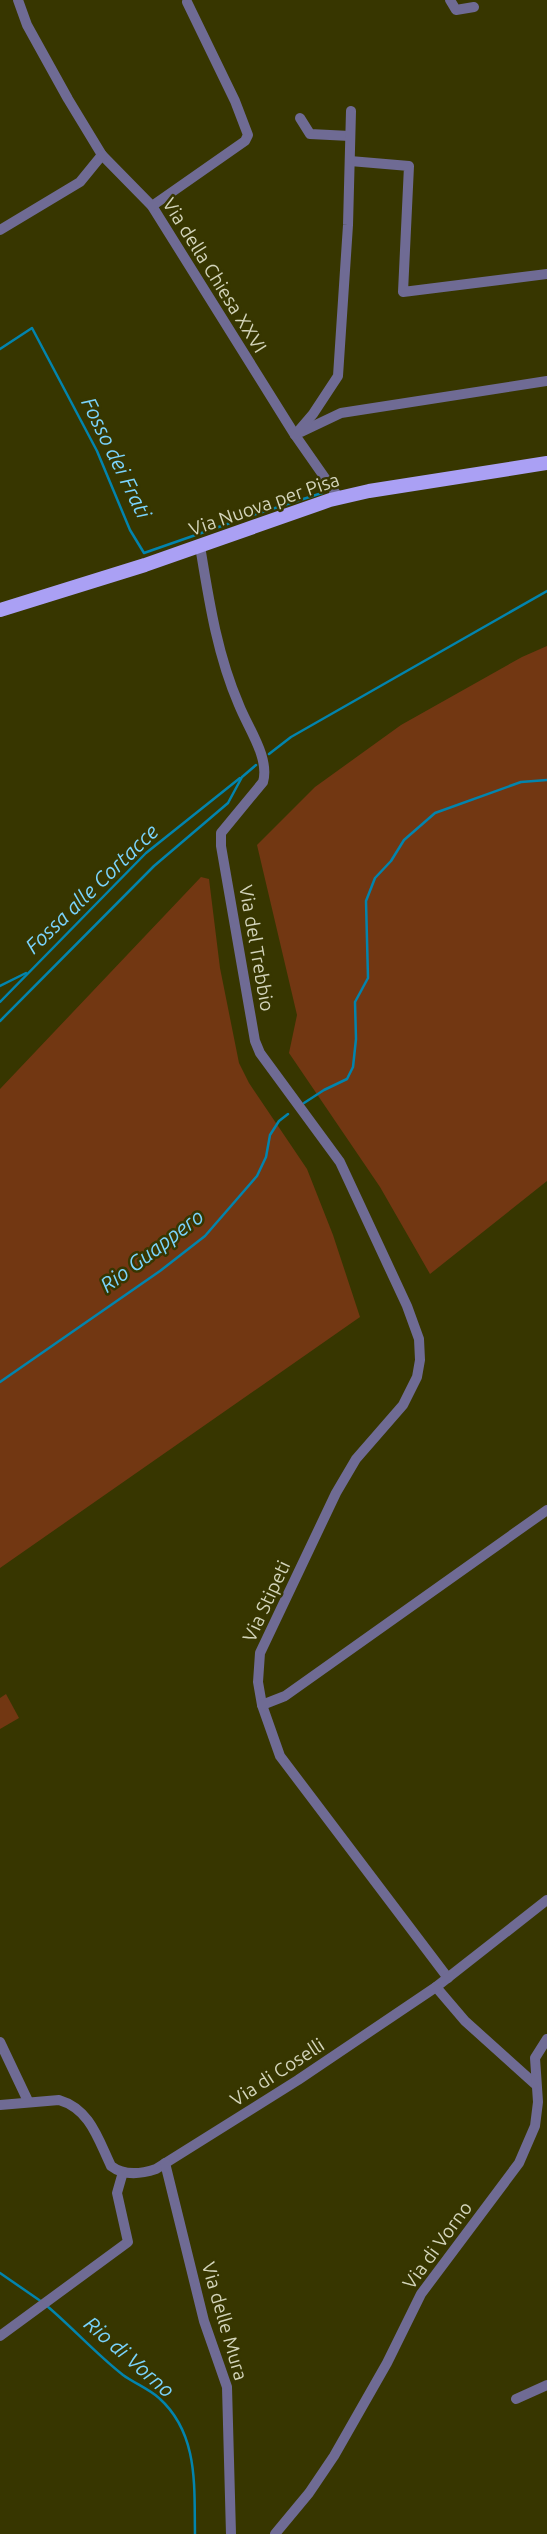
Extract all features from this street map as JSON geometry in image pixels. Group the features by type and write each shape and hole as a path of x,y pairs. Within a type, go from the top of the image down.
{"main road":[{"name":"Via Nuova per Pisa","path":"0,610 339,498 547,463"}],"street":[{"name":"Via della Chiesa XXVI","path":"19,0 27,24 102,155 152,206 295,435 339,498"},
{"path":"450,0 456,10 474,6"},
{"path":"152,206 245,141 248,135 235,101 187,2"},
{"path":"295,435 313,414 338,376 351,111"},
{"path":"300,118 310,134 350,136"},
{"path":"0,230 80,182 102,155"},
{"path":"350,162 409,166 403,292 547,274"},
{"path":"295,435 341,413 547,381"},
{"name":"Via del Trebbio","path":"200,546 216,637 265,773 263,782 221,832 221,846 255,1041 260,1054 340,1162 407,1306 419,1339"},
{"name":"Via Stipeti","path":"419,1339 420,1360 417,1377 403,1405 356,1459 336,1493 260,1653 258,1682 262,1705 280,1756 448,1978"},
{"path":"262,1705 285,1696 547,1510"},
{"name":"Via di Coselli","path":"123,2172 144,2173 165,2163 298,2080 436,1987 547,1900"},
{"path":"436,1987 465,2021 536,2084"},
{"name":"Via di Vorno","path":"275,2534 309,2493 334,2456 387,2363 421,2294 519,2163 535,2126 538,2102 535,2058 547,2039"},
{"path":"0,2042 28,2101"},
{"path":"0,2105 59,2100 79,2109 91,2124 111,2166 123,2172 117,2193 128,2242 0,2336"},
{"path":"538,2102 547,2113"},
{"name":"Via delle Mura","path":"165,2163 204,2321 227,2386 231,2534"},
{"path":"516,2399 547,2385"}],"shaded area":[{"path":"547,646 547,1181 430,1274 380,1187 289,1053 297,1015 257,845 315,787 401,725 522,657"},
{"path":"201,877 209,879 220,968 239,1063 249,1083 307,1169 333,1235 360,1317 0,1568 0,1089"},
{"path":"6,1694 19,1718 0,1729 0,1698"}],"waterway":[{"name":"Fosso dei Frati","path":"0,349 32,328 97,451 130,530 144,553 233,522"},
{"name":"Fosso dei Frati","path":"247,517 322,493"},
{"path":"269,754 291,737 547,591"},
{"path":"0,1021 154,866 228,803 242,777 256,765"},
{"name":"Fossa alle Cortacce","path":"0,1002 146,853 240,778"},
{"name":"Rio Guappero","path":"304,1103 347,1079 353,1067 356,1039 355,1002 368,978 366,901 375,878 391,861 404,840 435,813 521,782 547,780"},
{"path":"0,986 26,973"},
{"name":"Rio Guappero","path":"0,1382 160,1271 205,1236 257,1176 266,1157 270,1135 279,1121 288,1114"},
{"name":"Rio di Vorno","path":"0,2273 42,2302"},
{"name":"Rio di Vorno","path":"47,2306 113,2367 159,2398 172,2412 188,2444 192,2462 195,2534"}]}
